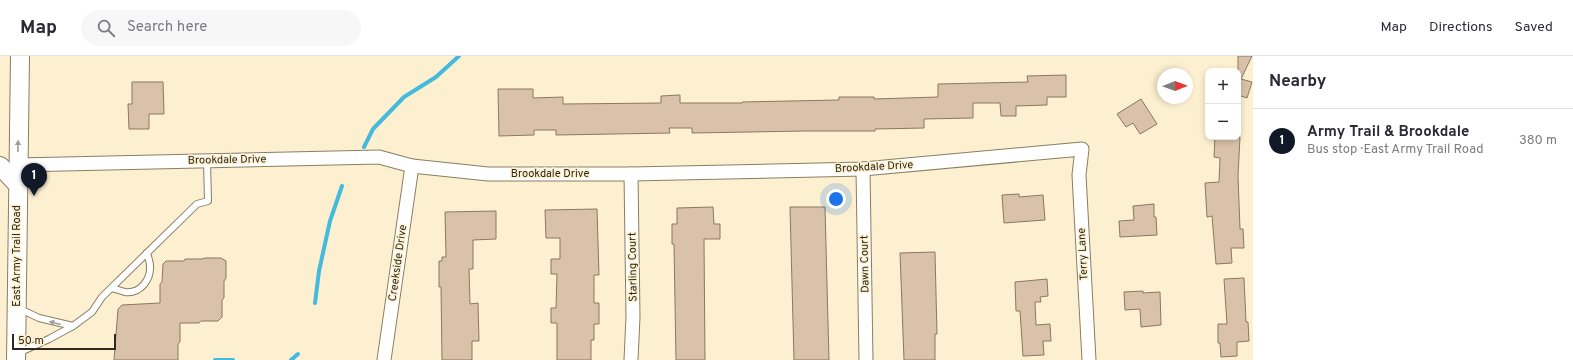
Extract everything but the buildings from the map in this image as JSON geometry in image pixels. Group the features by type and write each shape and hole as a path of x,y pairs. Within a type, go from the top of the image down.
{"main road":[{"name":"East Army Trail Road","path":"16,357 20,56"},
{"path":"0,166 18,185"}],"street":[{"name":"Brookdale Drive","path":"18,165 379,157 412,166 488,174 631,174 863,169 1082,149"},
{"name":"Terry Lane","path":"1082,149 1079,175 1089,360"},
{"name":"Creekside Drive","path":"384,360 412,166"},
{"name":"Dawn Court","path":"863,169 866,360"},
{"name":"Starling Court","path":"631,174 633,317 631,360"}],"lane":[{"path":"16,357 73,326 92,312 102,297 197,204 208,201 206,160"},
{"path":"112,288 125,292 135,292 144,286 149,278 150,266 147,253"},
{"path":"17,308 39,318 73,326"}],"waterway":[{"path":"364,147 373,129 404,97 436,77 459,56"},
{"path":"315,303 319,271 330,221 342,186"},
{"path":"291,360 298,354"},
{"path":"215,360 233,360"}],"place":[{"name":"Army Trail & Brookdale","path":"34,196"}]}
